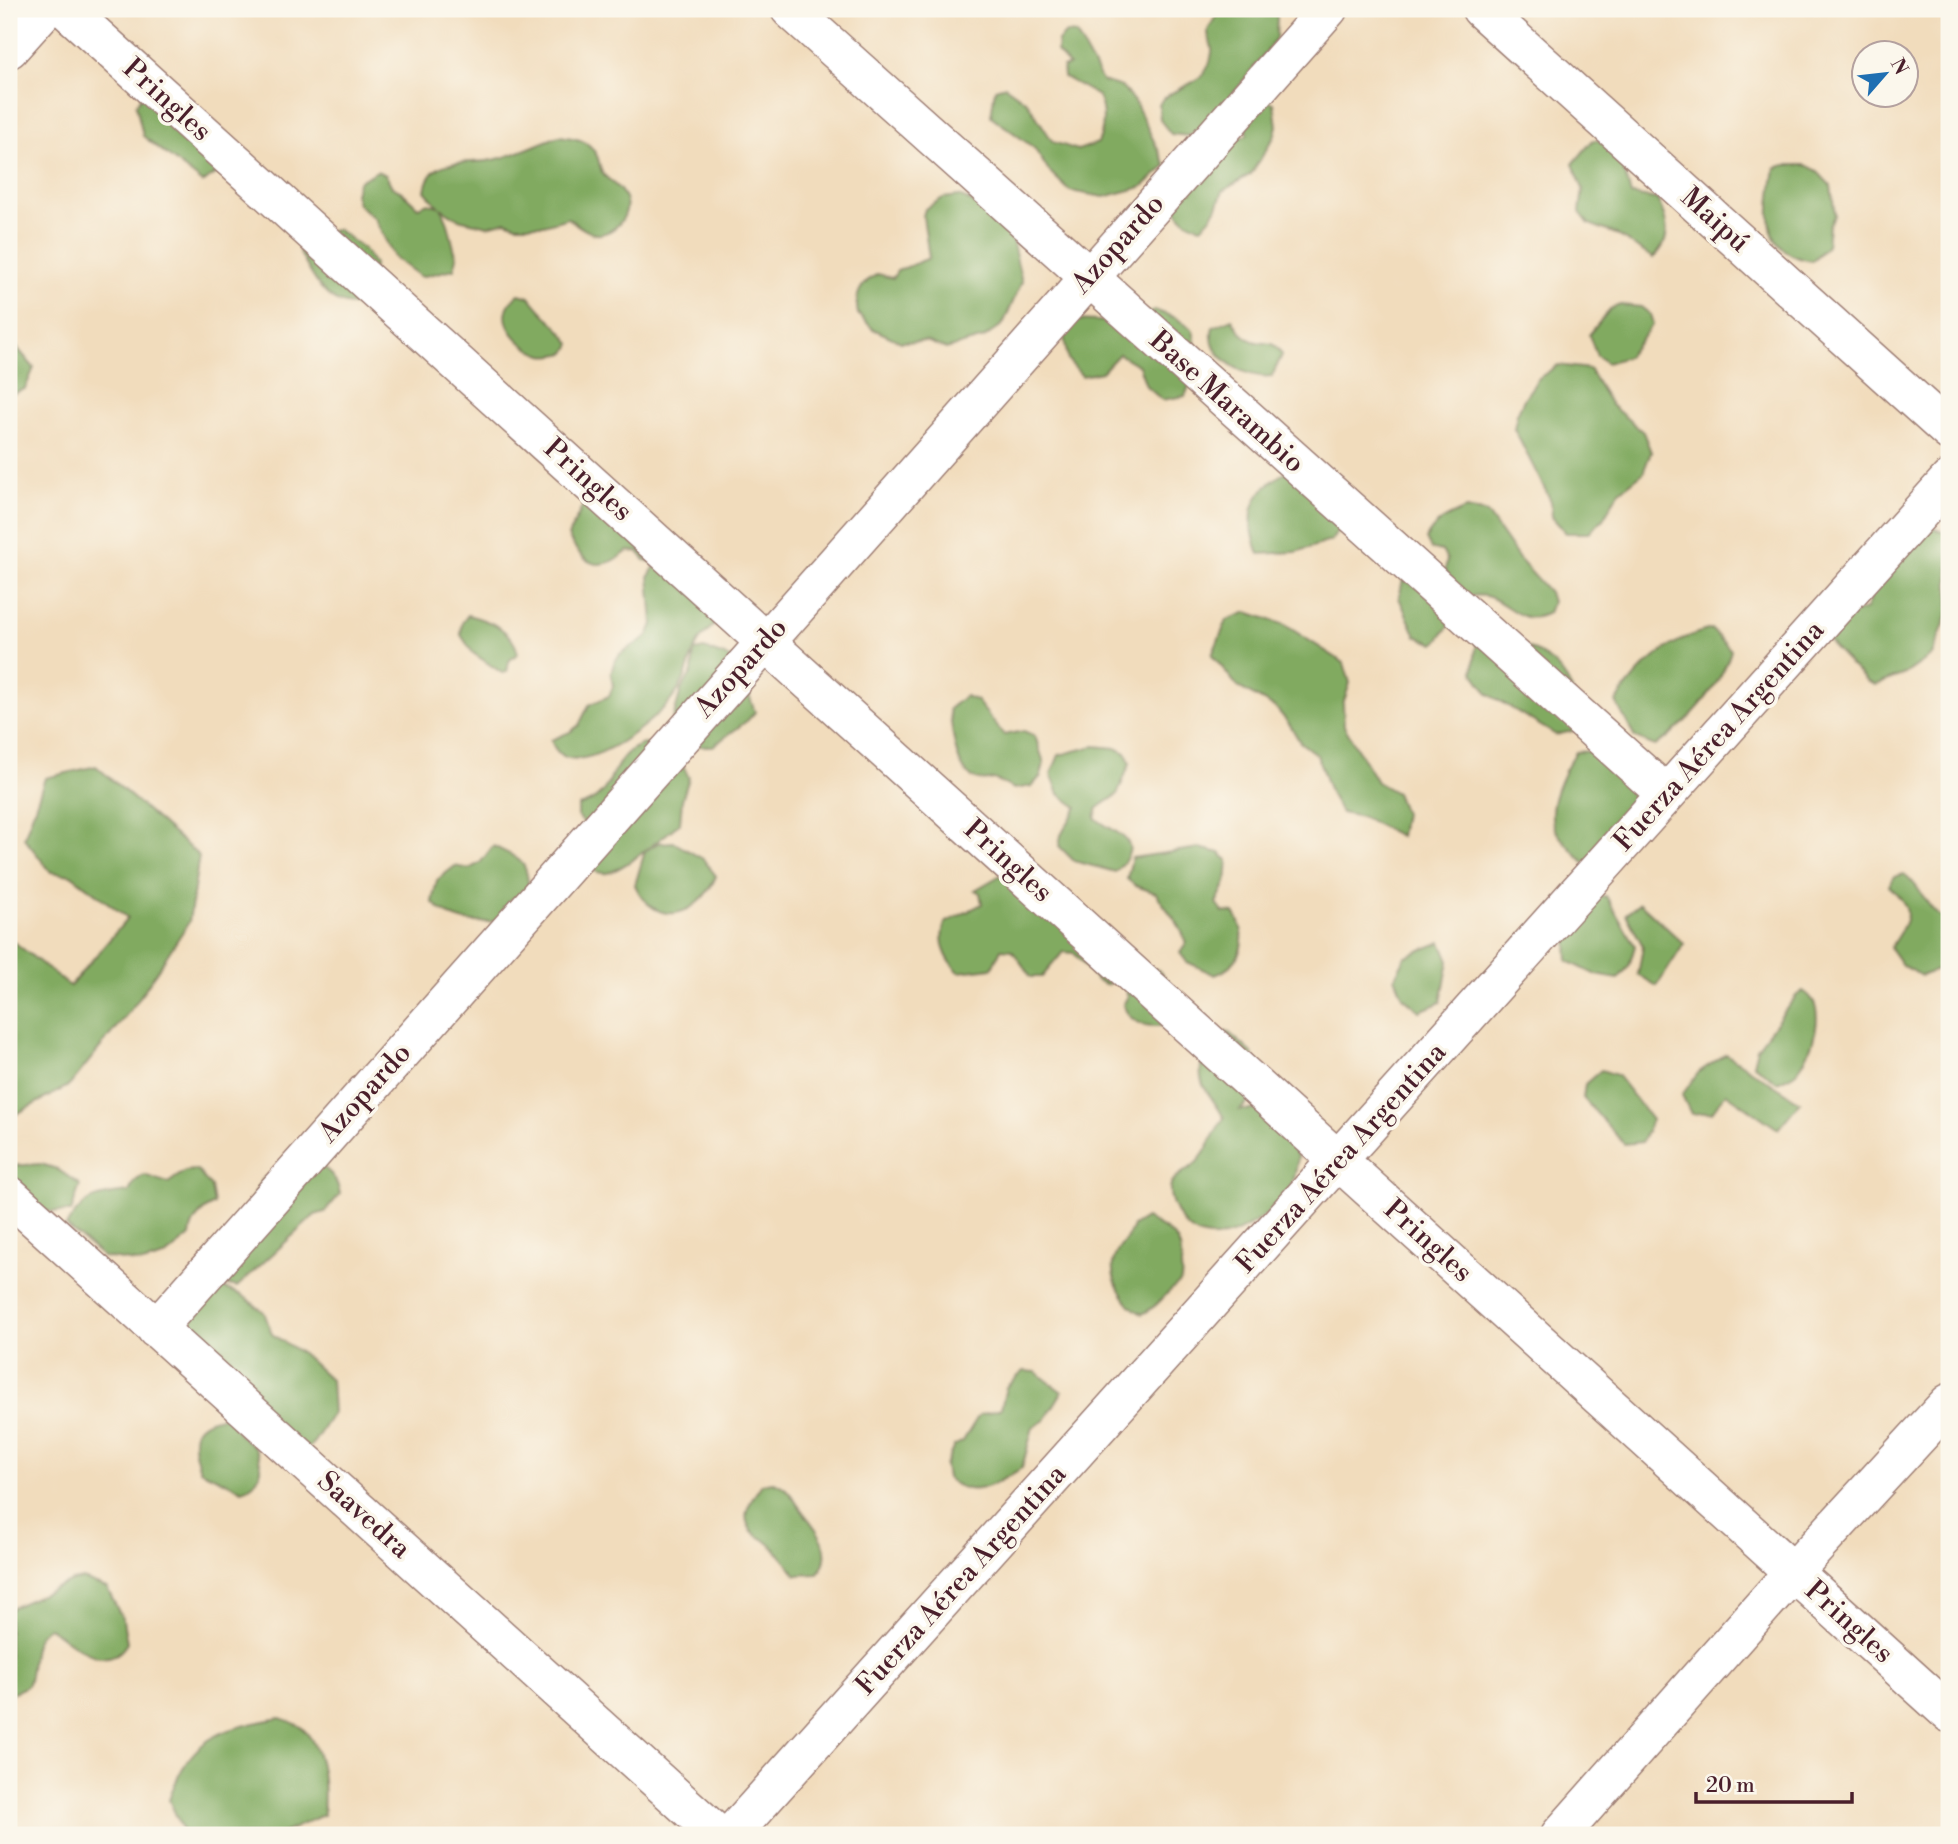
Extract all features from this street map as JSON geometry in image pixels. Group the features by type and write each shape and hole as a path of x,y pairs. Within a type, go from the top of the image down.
{"street":[{"path":"9,49 46,9"},
{"name":"Pringles","path":"66,9 1949,1713"},
{"name":"Base Marambio","path":"790,9 1666,794"},
{"name":"Azopardo","path":"156,1329 1328,9"},
{"name":"Maipú","path":"1481,9 1949,431"},
{"name":"Fuerza Aérea Argentina","path":"731,1835 1949,480"},
{"name":"Saavedra","path":"9,1195 718,1835"},
{"path":"1560,1835 1793,1572 1949,1403"}],"green space":[{"path":"1220,9 1274,9 1277,17 1276,39 1216,116 1188,136 1171,134 1160,120 1159,104 1204,73 1212,52 1208,30"},
{"path":"1066,33 1076,34 1102,81 1122,87 1136,104 1166,166 1142,187 1104,197 1070,191 1049,171 1034,148 991,116 995,89 1005,86 1027,102 1053,142 1078,150 1098,143 1103,120 1098,96 1064,77 1063,67 1069,65 1057,52 1058,41"},
{"path":"147,87 226,165 203,183 143,136 136,105"},
{"path":"1264,100 1274,103 1277,126 1274,137 1251,174 1223,191 1209,219 1201,227 1189,223 1178,212 1171,196 1227,142 1247,135 1247,125"},
{"path":"559,136 580,140 589,145 597,156 603,174 623,194 627,204 626,211 615,228 603,234 596,234 568,218 544,225 517,225 506,221 488,226 458,219 441,208 457,257 454,269 421,277 394,257 375,219 358,204 355,194 358,182 377,171 386,175 392,187 402,192 418,207 428,203 438,206 425,191 428,179 443,166 505,157"},
{"path":"1593,140 1608,146 1614,152 1623,169 1631,195 1657,199 1667,230 1664,245 1653,258 1616,234 1589,224 1580,212 1583,189 1573,164"},
{"path":"1806,165 1816,170 1831,186 1835,215 1829,225 1827,246 1812,261 1783,249 1775,239 1771,227 1775,168"},
{"path":"959,196 990,210 1011,235 1022,282 1003,324 984,338 946,349 926,341 901,342 873,329 858,314 860,290 878,274 893,278 897,271 929,258 923,216 925,209 943,198"},
{"path":"337,229 363,248 374,264 370,302 356,305 335,300 318,284 299,251 305,239"},
{"path":"519,294 530,297 567,338 571,344 566,353 543,355 524,345 510,330 507,312 510,303"},
{"path":"1620,305 1641,307 1650,314 1653,324 1627,357 1607,363 1597,356 1589,335 1610,309"},
{"path":"1154,310 1176,318 1193,330 1195,364 1185,396 1162,400 1146,386 1139,366 1119,354 1102,372 1082,376 1068,360 1064,337 1075,320 1121,322"},
{"path":"1232,319 1249,339 1272,344 1279,350 1282,355 1272,376 1240,370 1221,356 1212,338 1213,327"},
{"path":"9,338 34,368 25,389 9,395"},
{"path":"1558,365 1589,369 1611,405 1643,432 1651,452 1643,473 1619,492 1603,519 1588,533 1566,533 1552,517 1551,501 1514,429 1525,397 1539,378"},
{"path":"1301,462 1344,522 1331,541 1296,552 1259,554 1252,522 1257,499 1274,480"},
{"path":"587,497 655,563 645,560 638,552 628,551 601,564 580,555 568,536"},
{"path":"1466,509 1487,513 1519,559 1549,592 1552,602 1548,613 1531,618 1489,597 1461,597 1445,570 1447,560 1442,551 1431,549 1426,539 1438,524"},
{"path":"1912,517 1949,535 1949,611 1932,655 1905,674 1875,685 1866,681 1828,641 1836,620 1866,609 1870,599 1859,568"},
{"path":"666,547 722,619 709,629 695,648 685,677 672,699 648,722 611,748 592,756 575,759 560,754 551,740 570,732 579,725 589,705 609,696 613,686 611,674 614,663 620,654 648,636 653,624 649,576"},
{"path":"1403,579 1449,605 1449,626 1435,644 1416,636 1399,598"},
{"path":"1247,612 1285,625 1344,663 1350,683 1343,704 1344,726 1377,782 1396,793 1404,813 1400,836 1362,817 1341,813 1331,795 1317,755 1300,742 1276,708 1238,687 1212,655 1227,620"},
{"path":"468,615 492,623 511,638 518,653 509,661 507,672 502,673 473,653 461,635 462,623"},
{"path":"1711,629 1731,650 1711,691 1679,727 1655,746 1635,738 1616,702 1625,689 1656,656 1682,640"},
{"path":"1478,632 1518,643 1535,651 1563,673 1572,689 1577,730 1556,735 1488,694 1473,672"},
{"path":"704,649 737,660 755,712 713,746 690,746 672,722 681,690 692,672 694,651"},
{"path":"965,696 976,700 1004,735 1024,731 1035,736 1044,763 1041,776 1032,786 1014,789 994,779 981,780 971,776 964,769 955,746 949,709"},
{"path":"647,743 673,754 689,778 682,800 680,823 624,865 601,873 586,866 585,825 578,816 578,806 601,794 625,755"},
{"path":"1094,746 1116,748 1126,753 1130,763 1117,795 1098,808 1095,818 1120,834 1129,845 1125,861 1115,872 1074,861 1059,846 1061,835 1077,807 1059,794 1051,774 1059,755"},
{"path":"1596,751 1625,777 1632,790 1634,803 1628,829 1599,876 1560,837 1552,812 1561,779 1576,752"},
{"path":"96,766 199,856 189,922 136,1003 70,1085 9,1118 9,938 70,986 128,918 71,875 51,872 24,838 45,778"},
{"path":"673,842 703,859 716,876 699,901 688,909 665,913 644,899 635,885 645,851 658,843"},
{"path":"493,846 522,863 528,883 529,895 509,900 502,920 464,921 448,914 432,902 437,880 455,866 469,869 480,863"},
{"path":"1199,848 1220,853 1228,861 1226,883 1216,903 1223,912 1234,913 1242,931 1241,949 1237,957 1232,964 1215,975 1187,962 1180,953 1186,944 1184,937 1156,893 1136,886 1127,879 1132,858"},
{"path":"1006,872 1116,980 1106,985 1095,979 1074,953 1063,952 1042,977 1031,977 1012,950 1001,949 992,968 959,972 944,949 942,936 945,923 982,904 980,893 975,890"},
{"path":"1904,874 1940,916 1947,920 1949,914 1949,960 1942,968 1921,976 1902,965 1890,948 1907,916 1904,903 1889,886 1893,877"},
{"path":"1606,896 1635,946 1629,966 1618,979 1596,975 1568,961 1567,942 1589,897"},
{"path":"1640,903 1684,944 1657,986 1638,975 1643,946 1626,914"},
{"path":"1441,942 1449,961 1441,1002 1420,1011 1403,997 1395,977 1406,956"},
{"path":"1147,967 1158,970 1173,986 1169,1025 1142,1024 1131,1017 1123,1005 1128,996 1124,985"},
{"path":"1803,991 1811,998 1815,1007 1817,1018 1813,1041 1797,1071 1777,1082 1753,1064 1757,1048 1796,996"},
{"path":"1227,1031 1252,1053 1268,1082 1240,1110 1273,1109 1298,1157 1290,1188 1268,1212 1238,1231 1207,1237 1193,1232 1181,1220 1172,1201 1170,1189 1176,1177 1201,1158 1224,1118 1203,1085 1201,1071 1204,1046"},
{"path":"1726,1054 1800,1102 1778,1129 1726,1093 1712,1112 1691,1114 1682,1095 1699,1072"},
{"path":"1601,1070 1617,1075 1652,1120 1642,1142 1624,1144 1583,1098 1585,1084"},
{"path":"313,1160 331,1174 339,1188 340,1194 325,1212 315,1215 237,1287 211,1282 261,1181 268,1175"},
{"path":"41,1164 57,1169 80,1185 71,1212 9,1211 9,1166"},
{"path":"197,1170 211,1187 214,1204 197,1217 190,1236 164,1257 143,1263 103,1257 66,1226 85,1203 107,1195 129,1192 134,1182 144,1175 168,1183 185,1171"},
{"path":"1146,1218 1168,1231 1177,1241 1180,1247 1182,1276 1180,1283 1142,1314 1130,1305 1120,1291 1113,1266 1116,1254 1133,1226"},
{"path":"215,1285 242,1295 264,1312 272,1334 304,1355 331,1380 333,1413 314,1442 294,1465 177,1327"},
{"path":"1024,1371 1036,1372 1062,1392 1045,1420 1033,1427 1022,1468 984,1488 966,1489 956,1485 947,1478 945,1466 954,1446 963,1441 979,1415 1001,1409 1006,1387"},
{"path":"228,1416 238,1433 255,1448 260,1463 257,1480 242,1490 200,1470 194,1449 195,1432 199,1426 215,1418"},
{"path":"773,1482 791,1494 823,1541 825,1558 817,1574 796,1575 783,1557 749,1527 746,1514 751,1502 762,1484"},
{"path":"83,1579 107,1588 123,1620 127,1643 119,1653 99,1657 78,1648 49,1627 42,1632 34,1646 27,1686 9,1695 9,1613 13,1607 72,1581"},
{"path":"280,1718 301,1727 314,1745 323,1781 323,1815 278,1835 185,1835 169,1800 177,1779 197,1749 224,1732"}]}
